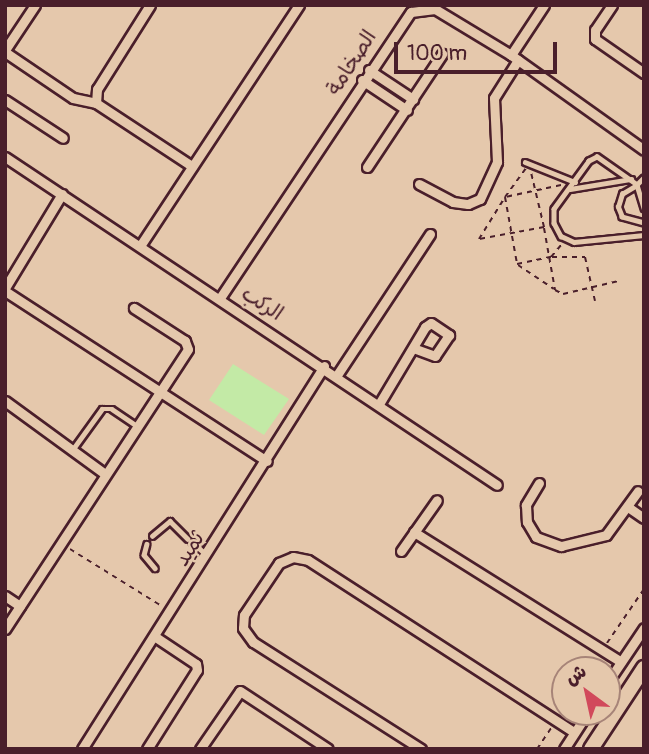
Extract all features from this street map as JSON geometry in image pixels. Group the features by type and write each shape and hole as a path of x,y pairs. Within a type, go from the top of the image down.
{"main road":[{"path":"591,749 644,668"}],"street":[{"path":"35,5 5,51 73,98 96,103 192,166"},
{"path":"96,103 97,89 150,5"},
{"path":"140,246 299,5"},
{"path":"419,184 453,202 468,204 480,199 497,162 494,98 544,5"},
{"path":"612,5 595,30 595,39 644,73"},
{"name":"الصخامة","path":"220,298 403,17 426,8 514,58 644,150"},
{"path":"367,167 442,54"},
{"path":"369,70 413,99"},
{"path":"362,80 407,110"},
{"path":"5,100 63,138"},
{"name":"الركب","path":"5,156 324,366 497,485"},
{"path":"62,194 5,289 267,460"},
{"path":"337,375 430,234"},
{"path":"5,629 104,474 161,393 188,345 134,307"},
{"path":"379,404 413,348"},
{"name":"ثميد","path":"82,749 324,366"},
{"path":"5,401 104,474"},
{"path":"539,483 526,505 527,522 536,537 552,545 601,538 628,508 638,491"},
{"path":"401,551 437,500"},
{"path":"628,508 644,518"},
{"path":"414,532 609,656"},
{"path":"421,749 253,642 243,628 244,615 279,563 293,557 308,560 574,732"},
{"path":"5,596 20,606"},
{"path":"621,662 644,628"},
{"path":"147,749 197,670 196,664 154,636"},
{"path":"200,749 240,691 328,749"},
{"path":"564,749 578,726"}],"lane":[{"path":"644,208 637,185 631,178 597,157 554,209 554,223 566,239 589,243 644,235"},
{"path":"527,163 575,182"},
{"path":"570,190 631,178"},
{"path":"644,178 622,194 618,207 622,217 644,223"},
{"path":"71,451 102,409 112,409 137,425"},
{"path":"152,536 170,521 207,555"},
{"path":"146,544 144,555 155,568"}],"path":[{"path":"527,163 551,257 555,290"},
{"path":"527,163 479,239 544,227"},
{"path":"505,197 575,182"},
{"path":"505,197 517,264 563,294 619,281"},
{"path":"551,257 566,239"},
{"path":"517,264 581,253 595,301"},
{"path":"60,542 170,611"},
{"path":"598,656 644,589"}],"green space":[{"path":"233,364 289,399 264,435 209,400"}]}
